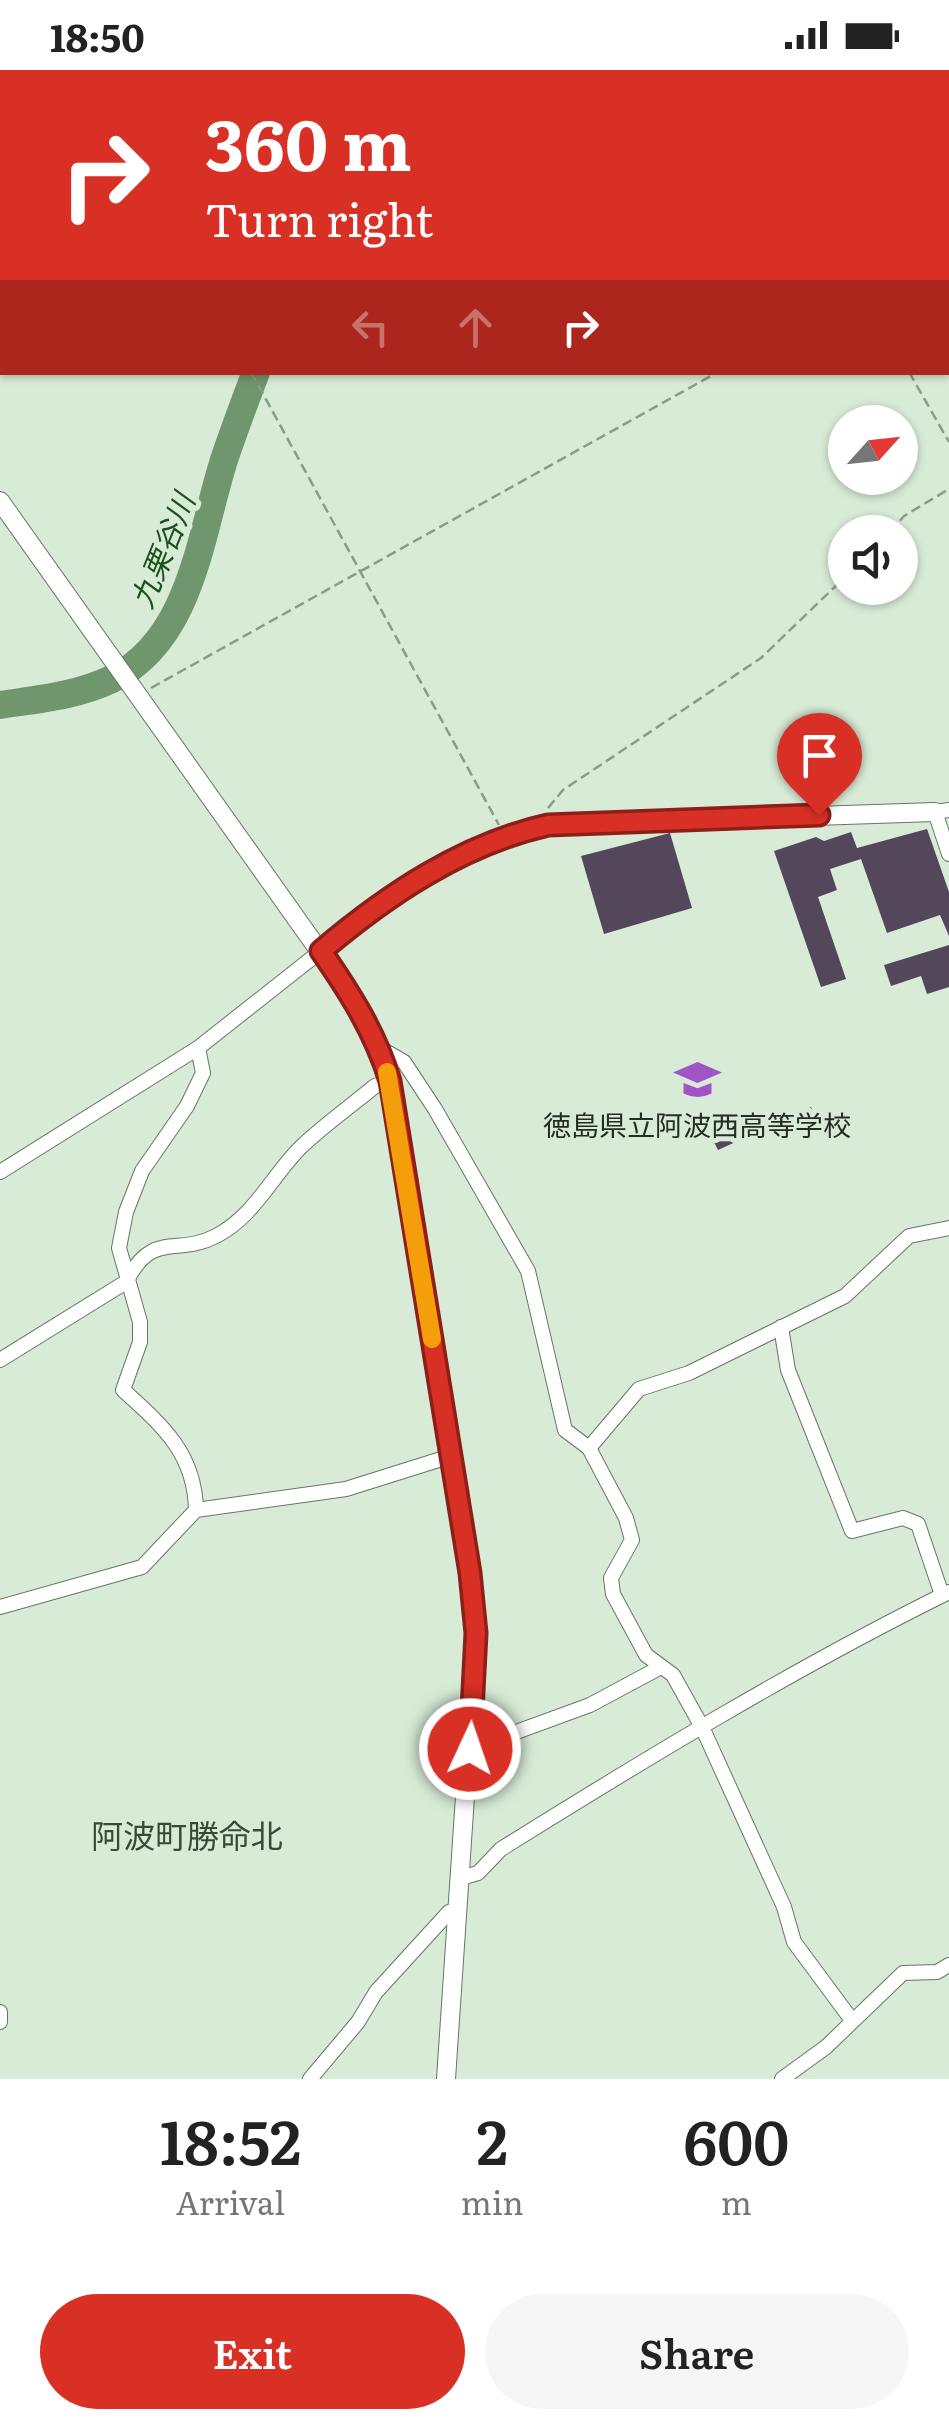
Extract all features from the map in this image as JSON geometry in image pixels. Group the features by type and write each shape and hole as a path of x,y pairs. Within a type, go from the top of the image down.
{"street":[{"path":"0,500 321,951 380,1048 390,1081 476,1633 446,2079"},
{"path":"0,1172 198,1048 352,925 446,863 504,835 548,825 942,811 949,854"},
{"path":"196,1510 190,1465 168,1430 123,1390 140,1342 140,1322 119,1248 126,1212 142,1171 186,1106 203,1073 198,1048"},
{"path":"380,1048 404,1062 436,1109 528,1271 565,1430 588,1448 626,1518 632,1540 610,1578 613,1594 646,1655 673,1675 702,1727 784,1907 794,1942 851,2019"},
{"path":"0,1360 126,1282 137,1261 158,1246 214,1238 240,1220 300,1148 374,1086 390,1081"},
{"path":"588,1448 638,1388 689,1372 845,1296 909,1236 949,1228"},
{"path":"461,1878 478,1873 501,1849 702,1727 900,1612 945,1594 918,1524 903,1518 852,1531 788,1370 781,1327"},
{"path":"0,1607 142,1568 196,1510 346,1489 451,1456"},
{"path":"470,1749 590,1705 659,1668"},
{"path":"310,2079 358,2022 376,1992 448,1912 458,1911"},
{"path":"782,2079 826,2048 851,2019 903,1973 937,1972 949,1965"},
{"path":"0,2012 0,2022"}],"path":[{"path":"252,375 504,835"},
{"path":"136,693 713,375"},
{"path":"911,375 949,442"},
{"path":"906,515 949,489"},
{"path":"548,825 548,806 563,790 761,658 828,593"}],"building":[{"path":"927,829 949,892 949,936 940,915 887,933 861,859 830,869 837,890 818,897 846,979 821,987 774,851 816,837 824,841 851,832 857,848"},
{"path":"670,833 692,908 604,934 581,856"},
{"path":"949,945 949,987 927,994 921,976 891,986 884,965"},
{"path":"811,1107 818,1122 796,1132 790,1117"},
{"path":"755,1116 762,1130 718,1150 711,1136"}],"waterway":[{"name":"九栗谷川","path":"0,705 98,685 139,661 160,638 189,583 224,460 255,375"}],"slow traffic":[{"path":"387,1072 432,1339"}],"place":[{"name":"徳島県立阿波西高等学校","path":"697,1079"}],"district":[{"name":"阿波町勝命北","path":"187,1834"}],"route":[{"path":"470,1749 476,1633 470,1573 390,1081 380,1048 357,1004 321,951 352,925 446,863 504,835 548,825 819,815"}]}
